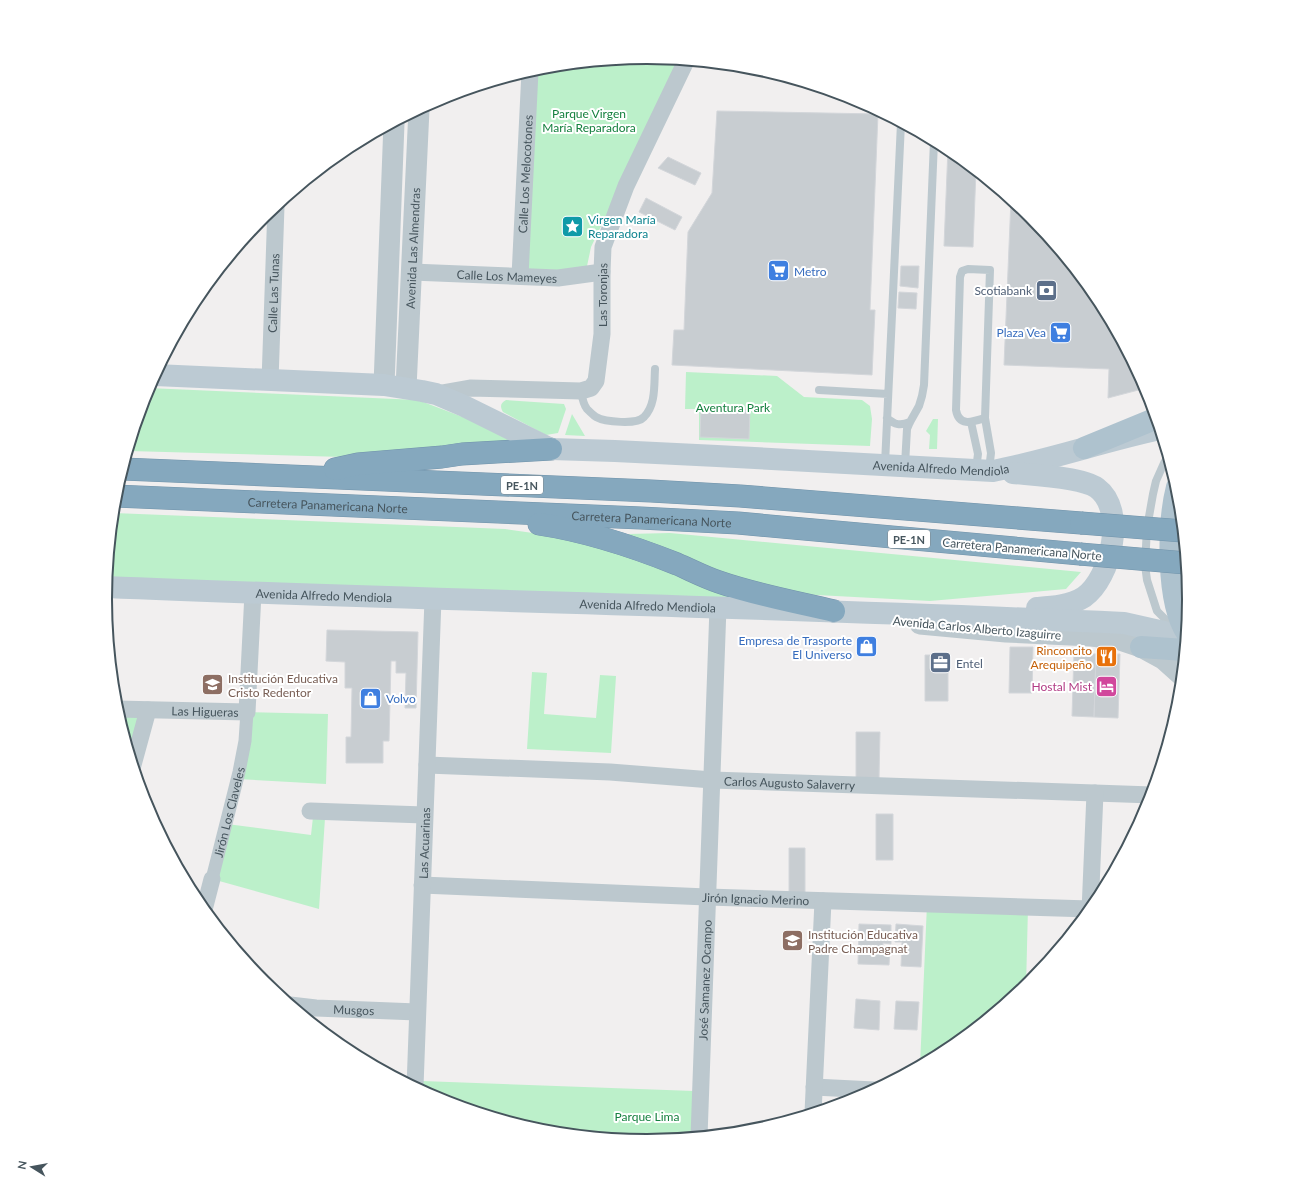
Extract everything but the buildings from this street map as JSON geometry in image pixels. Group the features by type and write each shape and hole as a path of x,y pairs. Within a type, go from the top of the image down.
{"highway":[{"path":"303,476 358,464 462,454 551,449"},
{"name":"PE-1N","path":"128,469 740,496 1178,531"},
{"name":"Carretera Panamericana Norte","path":"122,496 445,509 738,524 1182,563"},
{"path":"445,509 554,526 598,537 634,548 718,582 766,596 834,611"}],"main road":[{"name":"Avenida Alfredo Mendiola","path":"162,373 270,381 384,385 406,388 436,394 551,449 986,470 1023,465 1156,430"},
{"path":"1084,448 1152,420"},
{"path":"918,614 1054,607 1068,604 1083,597 1096,586 1104,572 1111,553 1113,524 1111,507 1105,495 1096,487 1061,478 986,470"},
{"path":"1175,506 1171,558 1172,586 1174,600 1182,627"},
{"name":"Avenida Alfredo Mendiola","path":"112,587 834,611 1124,623 1182,638"},
{"path":"1141,647 1181,640"}],"street":[{"name":"Las Toronjas","path":"581,391 592,388 596,381 602,334 603,247 626,186 684,65"},
{"name":"Calle Los Melocotones","path":"520,276 530,77"},
{"name":"Avenida Las Almendras","path":"406,388 419,116"},
{"name":"Avenida Las Almendras","path":"384,385 394,128"},
{"name":"Calle Las Tunas","path":"270,381 276,215"},
{"name":"Calle Los Mameyes","path":"412,272 558,278 602,272"},
{"path":"436,394 470,388 581,391"},
{"name":"Las Higueras","path":"123,709 247,712 253,593"},
{"name":"Las Acuarinas","path":"414,1081 433,599"},
{"name":"José Samanez Ocampo","path":"699,1132 718,607"},
{"name":"Avenida Carlos Alberto Izaguirre","path":"834,611 885,620 1006,632 1091,636 1117,639 1141,647 1164,659 1178,672"},
{"path":"135,756 148,710"},
{"name":"Jirón Los Claveles","path":"206,902 239,772 245,741 247,712"},
{"name":"Carlos Augusto Salaverry","path":"427,765 610,772 712,780 1146,795"},
{"path":"1090,900 1095,793"},
{"path":"310,811 424,816"},
{"name":"Jirón Ignacio Merino","path":"422,885 707,897 1083,910"},
{"path":"813,1109 823,901"},
{"name":"Musgos","path":"299,1006 417,1012"},
{"path":"814,1087 862,1089"}],"lane":[{"path":"895,465 887,418 901,128"},
{"path":"895,465 910,422 919,406 924,385 934,147"},
{"path":"985,418 971,422 964,422 956,414 960,277 962,271 968,269 990,270 985,418 991,453 986,470"},
{"path":"581,391 586,407 596,417 604,420 627,422 637,421 644,418 652,402 655,369"},
{"path":"819,390 888,394"},
{"path":"887,418 892,423 898,425 910,422"},
{"path":"971,422 978,454 986,470"},
{"path":"1165,461 1156,481 1153,494 1147,528 1145,565 1147,580 1157,611 1182,635"}],"green space":[{"name":"Parque Virgen María Reparadora","path":"612,65 679,65 591,247 586,271 525,269 535,76"},
{"name":"Aventura Park","path":"686,372 777,376 804,397 862,400 870,406 872,419 870,446 699,440 699,409 685,409"},
{"path":"156,388 418,400 468,419 513,440 344,457 133,451 140,427"},
{"path":"506,400 564,404 566,409 558,433 546,435 503,412 501,405"},
{"path":"572,414 585,436 565,435"},
{"path":"933,419 938,419 937,449 929,449 930,435 926,431"},
{"path":"119,513 505,529 590,541 776,602 113,577 113,564"},
{"path":"670,533 1081,572 1066,589 930,601 779,593 648,546 628,534"},
{"path":"1181,556 1183,583 1182,577"},
{"path":"532,672 547,673 544,714 596,718 600,675 616,676 611,753 527,749"},
{"path":"247,712 328,714 326,784 238,779"},
{"path":"132,713 141,721 133,748 130,738 124,714"},
{"path":"313,817 325,818 319,909 212,879 227,824 311,835"},
{"path":"927,904 1028,907 1026,978 1001,1002 973,1024 945,1045 920,1060"},
{"name":"Parque Lima","path":"422,1081 694,1091 692,1133 648,1135 612,1134 543,1125 475,1107 422,1085"}],"place":[{"name":"Virgen María Reparadora","path":"573,226"},
{"name":"Metro","path":"779,271"},
{"name":"Scotiabank","path":"1047,290"},
{"name":"Plaza Vea","path":"1061,332"},
{"name":"Empresa de Trasporte El Universo","path":"867,647"},
{"name":"Rinconcito Arequipeño","path":"1107,657"},
{"name":"Entel","path":"940,663"},
{"name":"Institución Educativa Cristo Redentor","path":"213,685"},
{"name":"Hostal Mist","path":"1107,686"},
{"name":"Volvo","path":"371,698"},
{"name":"Institución Educativa Padre Champagnat","path":"792,941"}]}
